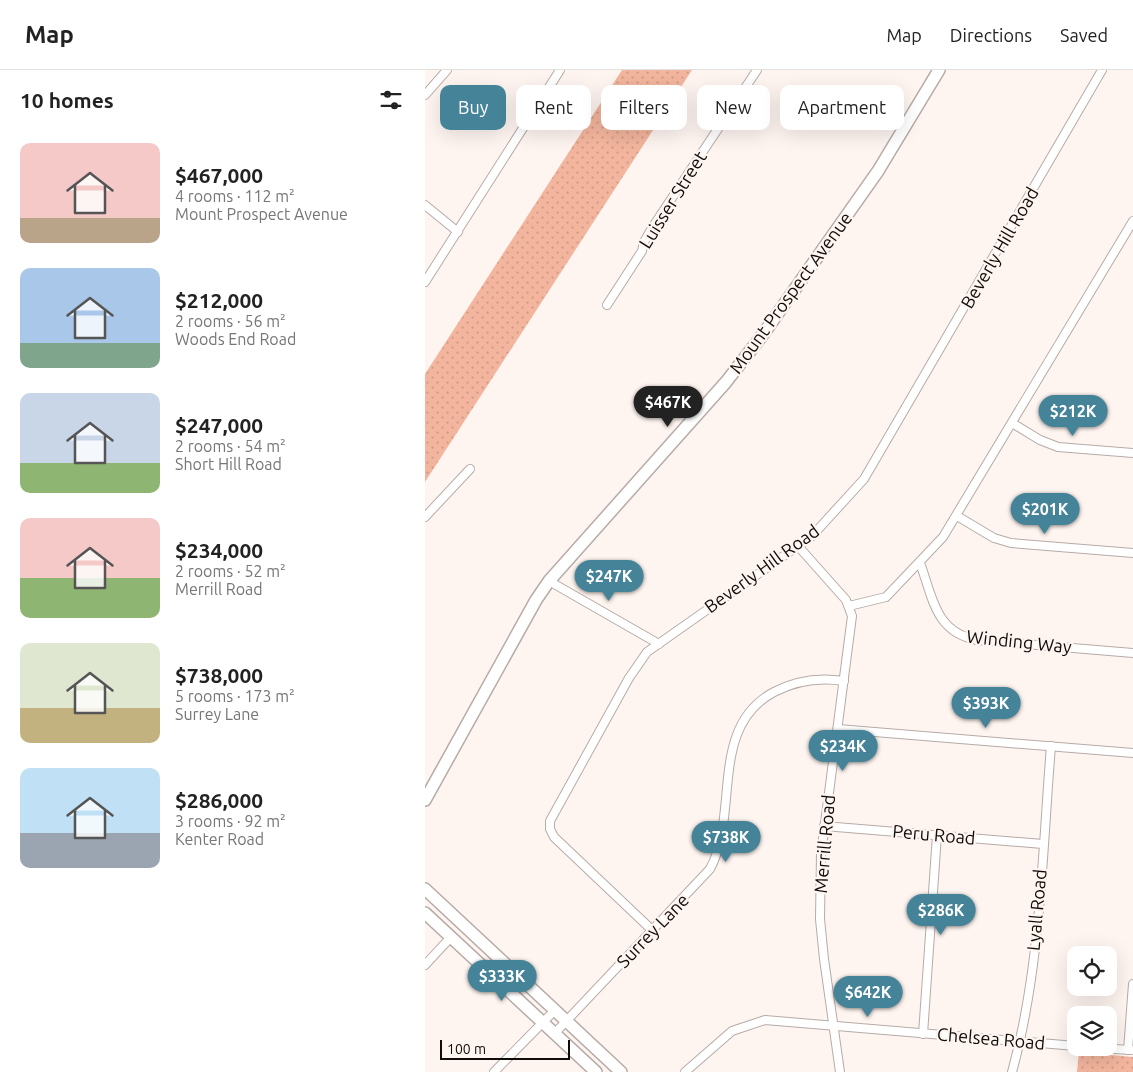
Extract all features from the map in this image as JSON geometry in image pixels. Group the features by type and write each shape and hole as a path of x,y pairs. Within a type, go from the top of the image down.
{"street":[{"path":"425,95 447,70"},
{"path":"425,282 560,70"},
{"name":"Luisser Street","path":"607,305 642,251 644,242 652,228 757,70"},
{"name":"Mount Prospect Avenue","path":"425,800 536,600 549,581 726,382 764,333 893,149 939,70"},
{"name":"Beverly Hill Road","path":"653,931 554,837 550,829 550,821 641,658 812,536 864,479 1102,70"},
{"path":"425,205 458,232"},
{"path":"849,606 886,597 921,563 943,537 1133,221"},
{"path":"1012,423 1040,440 1058,447 1133,453"},
{"path":"425,517 469,469"},
{"path":"957,516 994,538 1011,543 1133,553"},
{"name":"Merrill Road","path":"798,546 836,587 849,606 852,625 821,854 821,919 840,1072"},
{"name":"Winding Way","path":"921,563 943,622 958,636 977,640 1133,653"},
{"path":"549,581 659,644"},
{"name":"Surrey Lane","path":"555,1033 703,879 715,860 721,835 731,760 743,721 765,698 789,684 825,678 844,682"},
{"path":"838,728 1133,753"},
{"name":"Lyall Road","path":"1013,1072 1025,1022 1037,923 1051,746"},
{"name":"Peru Road","path":"824,826 1043,844"},
{"path":"923,1034 937,835"},
{"path":"425,889 621,1072"},
{"path":"425,913 596,1072"},
{"path":"425,965 451,937"},
{"path":"1117,1049 1131,1050 1133,984"},
{"path":"494,1072 555,1010"},
{"name":"Chelsea Road","path":"685,1072 721,1038 742,1026 765,1020 1067,1045"}],"shaded area":[{"path":"622,70 692,70 682,85 612,85"},
{"path":"601,102 601,130 653,130 425,482 425,374 583,130 591,130 591,118"},
{"path":"1079,1056 1133,1057 1133,1072 1077,1072"}]}
